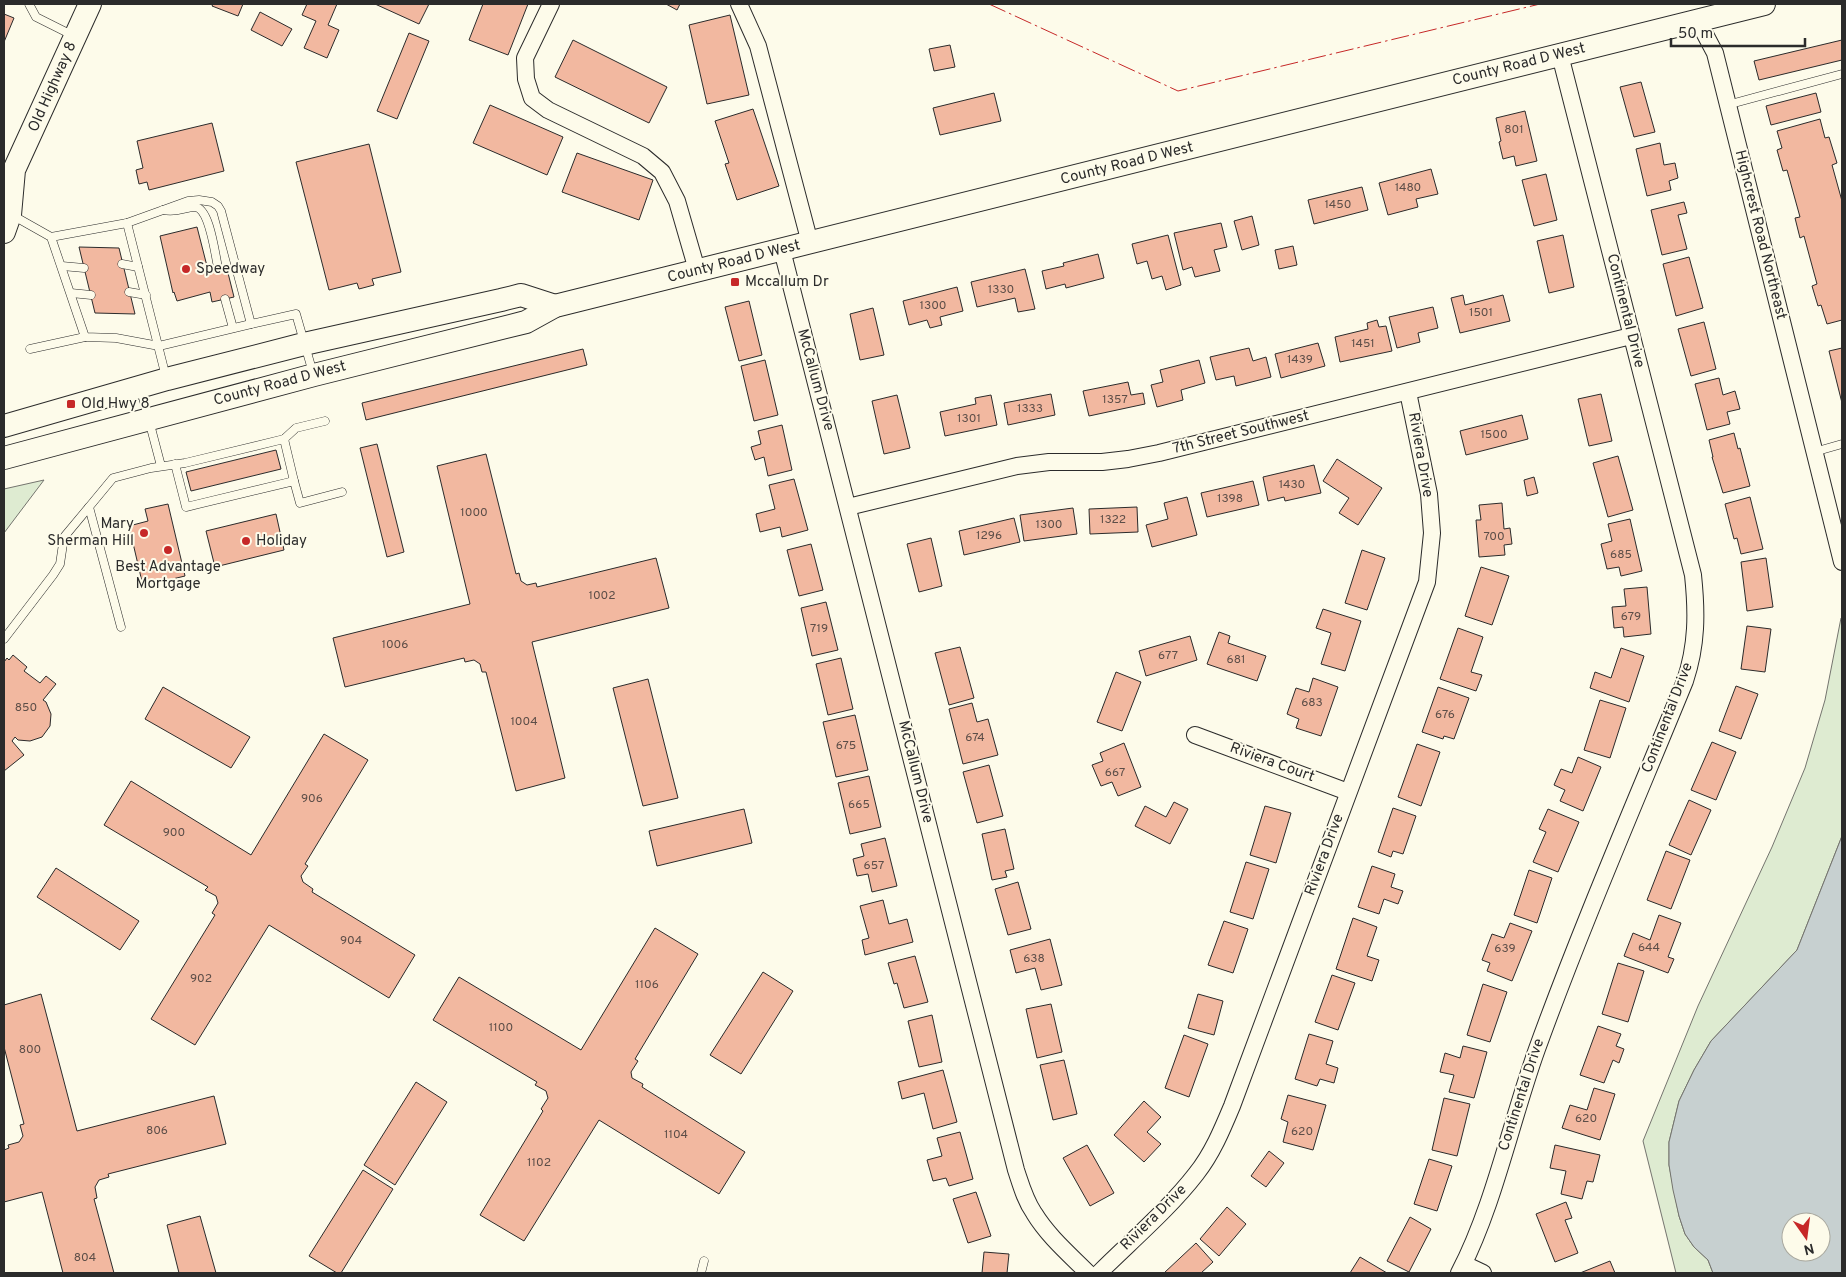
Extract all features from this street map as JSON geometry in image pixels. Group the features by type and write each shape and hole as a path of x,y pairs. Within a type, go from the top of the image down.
{"main road":[{"name":"Old Highway 8","path":"7,223 9,175 90,4"},
{"name":"County Road D West","path":"4,458 314,375 526,322 555,306 1560,55 1694,12 1764,4"},
{"name":"County Road D West","path":"4,426 167,378 304,344 521,295 555,306"}],"street":[{"path":"551,4 525,58 526,79 532,98 548,110 644,156 662,172 678,201 697,270"},
{"path":"739,4 758,46 810,242"},
{"name":"Highcrest Road Northeast","path":"1694,12 1715,53 1842,562"},
{"name":"Continental Drive","path":"1461,1269 1494,1182 1521,1093 1552,1006 1685,681 1696,637 1697,608 1693,575 1560,55"},
{"name":"McCallum Drive","path":"782,250 1016,1170 1024,1195 1044,1228 1088,1273"},
{"name":"7th Street Southwest","path":"848,507 1017,466 1049,462 1110,461 1159,453 1631,336"},
{"name":"Riviera Drive","path":"1099,1273 1197,1174 1218,1140 1426,582 1432,533 1429,494 1408,392"},
{"name":"Riviera Court","path":"1195,735 1348,792"},
{"path":"1461,1269 1483,1273"}],"lane":[{"path":"29,4 36,17 76,37"},
{"path":"1727,105 1842,74"},
{"path":"7,223 52,236 127,223 177,204 199,200 212,202 221,211 251,324"},
{"path":"161,210 173,212 195,207 203,211 207,220 218,267"},
{"path":"127,223 167,378"},
{"path":"52,236 85,337"},
{"path":"122,264 138,267"},
{"path":"62,266 84,268"},
{"path":"129,292 146,295"},
{"path":"71,293 91,295"},
{"path":"225,299 233,328"},
{"path":"30,349 85,337 116,338 159,346 296,314 314,375"},
{"path":"139,386 161,466"},
{"path":"4,639 60,564 64,537 113,478 284,440 296,428 325,421"},
{"path":"284,440 300,503 342,492"},
{"path":"1814,452 1842,444"},
{"path":"175,464 186,507 294,480"},
{"path":"90,507 121,627"},
{"path":"701,1273 704,1261"}],"green space":[{"path":"44,480 4,533 4,489"},
{"path":"1841,618 1842,836 1797,950 1711,1041 1679,1101 1669,1142 1669,1165 1679,1216 1685,1234 1694,1247 1708,1260 1713,1273 1676,1273 1643,1141 1698,1006 1772,847 1805,768 1825,700"}],"shaded area":[{"path":"1842,836 1842,1273 1713,1273 1708,1260 1694,1247 1685,1234 1673,1190 1669,1165 1669,1142 1679,1101 1711,1041 1797,950"}],"building":[{"path":"213,4 243,4 238,16 212,6"},
{"path":"307,4 337,4 328,25 339,30 327,58 304,48 316,21 302,15"},
{"path":"375,4 429,4 419,24"},
{"path":"483,4 528,4 508,55 469,40"},
{"path":"666,4 680,4 677,10"},
{"path":"260,12 292,29 282,46 251,30"},
{"path":"4,14 14,18 4,42"},
{"path":"730,15 749,95 707,104 689,25"},
{"path":"409,33 429,41 397,119 377,111"},
{"path":"573,40 667,87 649,123 555,77"},
{"path":"1842,40 1842,60 1759,80 1754,61"},
{"path":"950,45 955,67 934,71 929,49"},
{"path":"1641,82 1655,132 1634,137 1620,87"},
{"path":"994,93 1001,121 940,135 933,108"},
{"path":"1816,93 1821,112 1771,125 1766,106"},
{"path":"490,105 563,137 547,175 473,143"},
{"path":"753,109 779,186 737,200 725,164 729,163 715,121"},
{"path":"1525,111 1537,161 1516,166 1514,156 1503,159 1496,118"},
{"path":"1820,119 1825,138 1829,137 1837,163 1832,165 1842,201 1842,320 1827,324 1821,305 1818,306 1812,286 1817,284 1804,236 1800,238 1795,218 1800,217 1787,170 1783,171 1777,150 1782,148 1777,131"},
{"path":"212,123 224,171 149,190 147,182 139,184 136,170 143,168 137,141"},
{"path":"1660,143 1664,165 1675,163 1678,178 1669,181 1671,190 1647,196 1636,149"},
{"path":"369,144 401,272 372,279 374,285 359,289 357,283 329,290 296,162"},
{"path":"577,153 653,180 639,220 562,192"},
{"path":"1431,169 1438,194 1416,199 1418,207 1388,215 1379,183"},
{"path":"1546,174 1557,220 1534,226 1522,180"},
{"path":"1362,187 1368,210 1314,224 1308,200"},
{"path":"1684,202 1687,213 1678,215 1687,249 1662,255 1651,210"},
{"path":"1252,216 1259,245 1242,250 1234,221"},
{"path":"1221,223 1227,247 1214,250 1220,271 1195,277 1192,267 1183,270 1174,233"},
{"path":"197,227 208,270 226,265 234,297 212,302 210,292 177,301 173,293 160,236"},
{"path":"1168,235 1181,285 1166,290 1162,276 1152,279 1147,261 1137,264 1132,244"},
{"path":"1563,235 1574,287 1549,293 1537,241"},
{"path":"1293,246 1297,265 1279,269 1275,250"},
{"path":"79,247 119,248 135,314 95,313"},
{"path":"1098,254 1104,278 1066,288 1065,284 1046,289 1042,271 1064,266 1063,263"},
{"path":"1689,257 1703,308 1676,316 1663,264"},
{"path":"1025,269 1035,309 1018,312 1015,298 977,307 971,282"},
{"path":"957,287 963,311 940,317 942,325 930,328 927,320 909,325 903,301"},
{"path":"1463,295 1465,305 1503,295 1510,321 1460,333 1451,298"},
{"path":"749,301 762,355 739,361 725,307"},
{"path":"1433,307 1438,328 1418,333 1420,342 1397,348 1389,317"},
{"path":"873,308 884,355 860,360 850,314"},
{"path":"1377,320 1379,327 1386,326 1392,351 1340,362 1335,337 1368,329 1367,323"},
{"path":"1704,322 1716,369 1691,376 1678,329"},
{"path":"1318,343 1325,366 1281,378 1275,354"},
{"path":"1249,348 1253,361 1266,357 1271,377 1236,386 1234,376 1216,380 1210,357"},
{"path":"1842,348 1842,403 1829,351"},
{"path":"583,349 587,365 366,420 362,403"},
{"path":"765,360 778,415 754,421 741,366"},
{"path":"1199,360 1205,383 1181,390 1183,400 1157,407 1151,385 1163,382 1160,370"},
{"path":"1719,378 1723,395 1735,391 1740,409 1727,412 1730,424 1707,430 1695,384"},
{"path":"1128,382 1131,395 1143,393 1145,404 1089,416 1083,391"},
{"path":"1051,394 1055,415 1008,425 1004,403"},
{"path":"1601,394 1612,441 1589,446 1578,399"},
{"path":"897,395 910,448 884,454 872,401"},
{"path":"991,395 997,425 945,436 940,412 976,404 975,398"},
{"path":"1522,415 1528,439 1466,455 1460,431"},
{"path":"782,425 792,470 768,476 764,457 755,460 751,447 761,444 758,431"},
{"path":"1734,433 1750,486 1723,493 1709,440"},
{"path":"377,444 404,552 387,557 360,448"},
{"path":"276,450 281,469 191,491 186,472"},
{"path":"486,454 516,574 519,573 521,581 527,585 536,583 537,587 656,558 669,608 532,642 565,778 516,791 486,672 482,672 480,664 474,660 465,662 464,658 345,687 333,638 470,604 437,466"},
{"path":"1618,456 1633,510 1608,517 1593,463"},
{"path":"1337,459 1382,488 1358,525 1339,513 1349,498 1323,481"},
{"path":"1314,465 1321,493 1285,501 1284,497 1268,501 1263,477"},
{"path":"1534,477 1538,493 1527,496 1524,480"},
{"path":"794,479 808,530 782,537 780,527 760,532 756,514 775,509 769,485"},
{"path":"1253,481 1259,505 1207,517 1201,493"},
{"path":"1187,497 1197,535 1152,547 1146,525 1168,519 1164,503"},
{"path":"1750,497 1763,549 1741,554 1737,538 1734,539 1725,504"},
{"path":"1502,503 1504,529 1510,528 1512,544 1504,545 1505,555 1479,557 1476,520 1481,520 1479,505"},
{"path":"168,504 185,576 143,586 129,526 148,521 145,509"},
{"path":"1137,507 1138,532 1090,534 1089,509"},
{"path":"1073,508 1077,534 1024,541 1020,515"},
{"path":"276,514 284,550 215,567 206,531"},
{"path":"1014,518 1020,542 964,555 959,531"},
{"path":"1630,519 1642,571 1621,576 1619,567 1607,569 1601,544 1612,541 1608,524"},
{"path":"931,538 942,586 919,592 907,544"},
{"path":"811,544 823,590 799,596 787,550"},
{"path":"1362,550 1385,558 1367,610 1345,603"},
{"path":"1766,558 1773,607 1747,611 1741,562"},
{"path":"1481,567 1509,576 1492,625 1465,616"},
{"path":"1647,587 1651,634 1624,637 1623,627 1614,628 1612,607 1626,606 1624,589"},
{"path":"826,602 838,650 812,656 801,608"},
{"path":"1323,609 1361,621 1345,671 1321,664 1331,633 1316,628"},
{"path":"1747,626 1771,629 1765,672 1741,669"},
{"path":"1458,628 1483,637 1471,672 1482,675 1476,691 1440,679"},
{"path":"1219,632 1230,636 1228,643 1266,656 1257,681 1207,664"},
{"path":"1190,636 1197,660 1146,676 1139,651"},
{"path":"960,647 974,698 949,705 935,653"},
{"path":"1621,648 1644,656 1629,702 1590,688 1595,672 1611,678"},
{"path":"13,655 27,667 24,671 40,683 46,676 56,684 43,700 46,702 51,714 50,726 42,737 30,741 18,740 15,737 12,741 24,755 4,771 4,662"},
{"path":"841,658 853,709 828,715 816,664"},
{"path":"1116,672 1141,682 1122,731 1097,722"},
{"path":"1313,678 1338,687 1321,736 1296,728 1299,719 1287,714 1296,688 1309,692"},
{"path":"648,679 678,798 643,806 613,688"},
{"path":"1736,686 1758,694 1741,739 1719,731"},
{"path":"163,687 250,737 231,768 145,719"},
{"path":"1438,687 1469,698 1454,739 1444,736 1443,739 1422,732"},
{"path":"1600,700 1626,708 1610,758 1584,750"},
{"path":"972,703 977,722 988,719 998,755 963,764 949,709"},
{"path":"855,715 868,770 836,777 823,722"},
{"path":"324,734 368,760 305,864 308,866 301,876 303,882 313,889 312,892 415,955 389,998 269,925 195,1045 151,1019 215,915 212,913 218,903 216,896 205,890 208,887 104,825 131,781 251,855"},
{"path":"1712,742 1736,752 1716,800 1691,790"},
{"path":"1124,743 1141,787 1118,796 1112,782 1101,786 1092,765 1103,761 1100,753"},
{"path":"1417,744 1440,752 1421,806 1398,797"},
{"path":"1578,757 1601,767 1583,811 1560,801 1565,790 1554,785 1561,769 1572,773"},
{"path":"989,765 1003,816 977,823 963,772"},
{"path":"869,776 881,827 850,834 838,783"},
{"path":"1689,800 1711,810 1691,855 1669,845"},
{"path":"1174,802 1188,809 1170,844 1135,826 1145,806 1166,817"},
{"path":"1265,806 1291,813 1276,863 1250,855"},
{"path":"1393,808 1416,816 1403,854 1393,851 1391,857 1378,852"},
{"path":"744,809 752,843 657,866 649,831"},
{"path":"1548,809 1579,822 1558,872 1533,862 1546,832 1539,829"},
{"path":"1005,829 1014,869 1005,871 1007,877 992,880 982,834"},
{"path":"885,838 897,886 872,892 868,874 857,876 853,859 864,856 861,844"},
{"path":"1666,851 1690,860 1671,909 1647,900"},
{"path":"1246,862 1269,869 1253,919 1230,912"},
{"path":"1372,866 1395,874 1391,887 1403,891 1398,904 1384,899 1379,914 1358,907"},
{"path":"56,868 139,921 120,950 37,897"},
{"path":"1529,870 1552,878 1537,923 1514,915"},
{"path":"1018,882 1031,929 1008,935 995,889"},
{"path":"883,900 889,924 907,919 913,942 865,955 862,940 869,938 860,906"},
{"path":"1659,915 1681,923 1668,957 1674,959 1668,973 1624,956 1633,933 1650,940"},
{"path":"1353,918 1377,927 1367,956 1379,960 1372,981 1336,969"},
{"path":"1224,921 1248,929 1233,973 1208,965"},
{"path":"1510,923 1532,931 1512,981 1487,971 1490,963 1482,960 1492,934 1504,938"},
{"path":"655,928 698,954 635,1059 638,1061 631,1072 632,1078 643,1084 642,1087 745,1152 719,1194 599,1120 524,1241 480,1215 543,1111 541,1109 548,1098 546,1091 535,1085 537,1082 433,1020 459,977 581,1050"},
{"path":"1050,939 1062,985 1041,990 1035,968 1016,973 1010,950"},
{"path":"915,956 928,1002 904,1008 897,983 894,984 888,963"},
{"path":"1618,963 1644,971 1628,1022 1602,1014"},
{"path":"763,972 793,991 741,1074 710,1055"},
{"path":"1332,975 1355,983 1338,1030 1315,1022"},
{"path":"1483,984 1507,992 1490,1042 1467,1035"},
{"path":"41,994 77,1131 214,1096 226,1144 108,1174 109,1177 99,1180 95,1187 97,1198 94,1199 114,1273 63,1273 42,1192 4,1202 4,1150 9,1148 8,1145 19,1142 23,1136 20,1125 24,1124 4,1047 4,1005"},
{"path":"1198,994 1223,1001 1214,1035 1188,1028"},
{"path":"1051,1004 1062,1052 1037,1058 1026,1009"},
{"path":"932,1015 942,1062 919,1067 908,1021"},
{"path":"1598,1026 1621,1034 1616,1046 1624,1049 1619,1063 1613,1060 1604,1083 1580,1075"},
{"path":"1309,1034 1333,1041 1326,1064 1338,1068 1334,1083 1320,1079 1317,1086 1295,1079"},
{"path":"1184,1035 1208,1044 1189,1097 1165,1088"},
{"path":"1463,1046 1487,1052 1474,1098 1449,1092 1454,1075 1440,1072 1445,1053 1460,1058"},
{"path":"1064,1060 1077,1114 1053,1120 1040,1065"},
{"path":"943,1070 957,1122 933,1129 924,1093 902,1099 898,1082"},
{"path":"416,1082 447,1102 395,1185 364,1165"},
{"path":"1594,1088 1615,1094 1600,1140 1562,1128 1570,1105 1587,1110"},
{"path":"1288,1095 1326,1105 1313,1150 1283,1142 1288,1122 1281,1119"},
{"path":"1444,1098 1470,1104 1457,1156 1432,1150"},
{"path":"1144,1101 1161,1117 1147,1132 1161,1144 1144,1162 1114,1135"},
{"path":"960,1132 973,1179 949,1186 946,1178 933,1181 927,1160 942,1156 937,1138"},
{"path":"1087,1145 1114,1193 1090,1206 1063,1158"},
{"path":"1555,1145 1600,1155 1593,1182 1587,1181 1582,1199 1561,1194 1566,1171 1550,1168"},
{"path":"1269,1151 1284,1163 1266,1187 1251,1176"},
{"path":"1429,1159 1452,1166 1437,1211 1414,1204"},
{"path":"363,1170 393,1189 341,1273 337,1273 309,1256"},
{"path":"976,1192 991,1236 968,1243 953,1199"},
{"path":"1566,1202 1572,1218 1565,1220 1578,1253 1555,1262 1536,1214"},
{"path":"1227,1207 1246,1224 1219,1256 1200,1239"},
{"path":"200,1216 216,1273 179,1273 167,1225"},
{"path":"1410,1217 1431,1229 1409,1272 1387,1261"},
{"path":"1196,1243 1213,1262 1201,1273 1164,1273"},
{"path":"984,1252 1009,1254 1007,1273 982,1273"},
{"path":"1360,1257 1387,1273 1350,1273"},
{"path":"1610,1261 1615,1273 1580,1273"}],"power":[{"path":"989,4 1178,91 1540,4"}],"place":[{"name":"Speedway","path":"186,269"},
{"name":"Mccallum Dr","path":"735,282"},
{"name":"Old Hwy 8","path":"71,404"},
{"name":"Mary Sherman Hill","path":"144,533"},
{"name":"Holiday","path":"246,541"},
{"name":"Best Advantage Mortgage","path":"168,550"}]}
